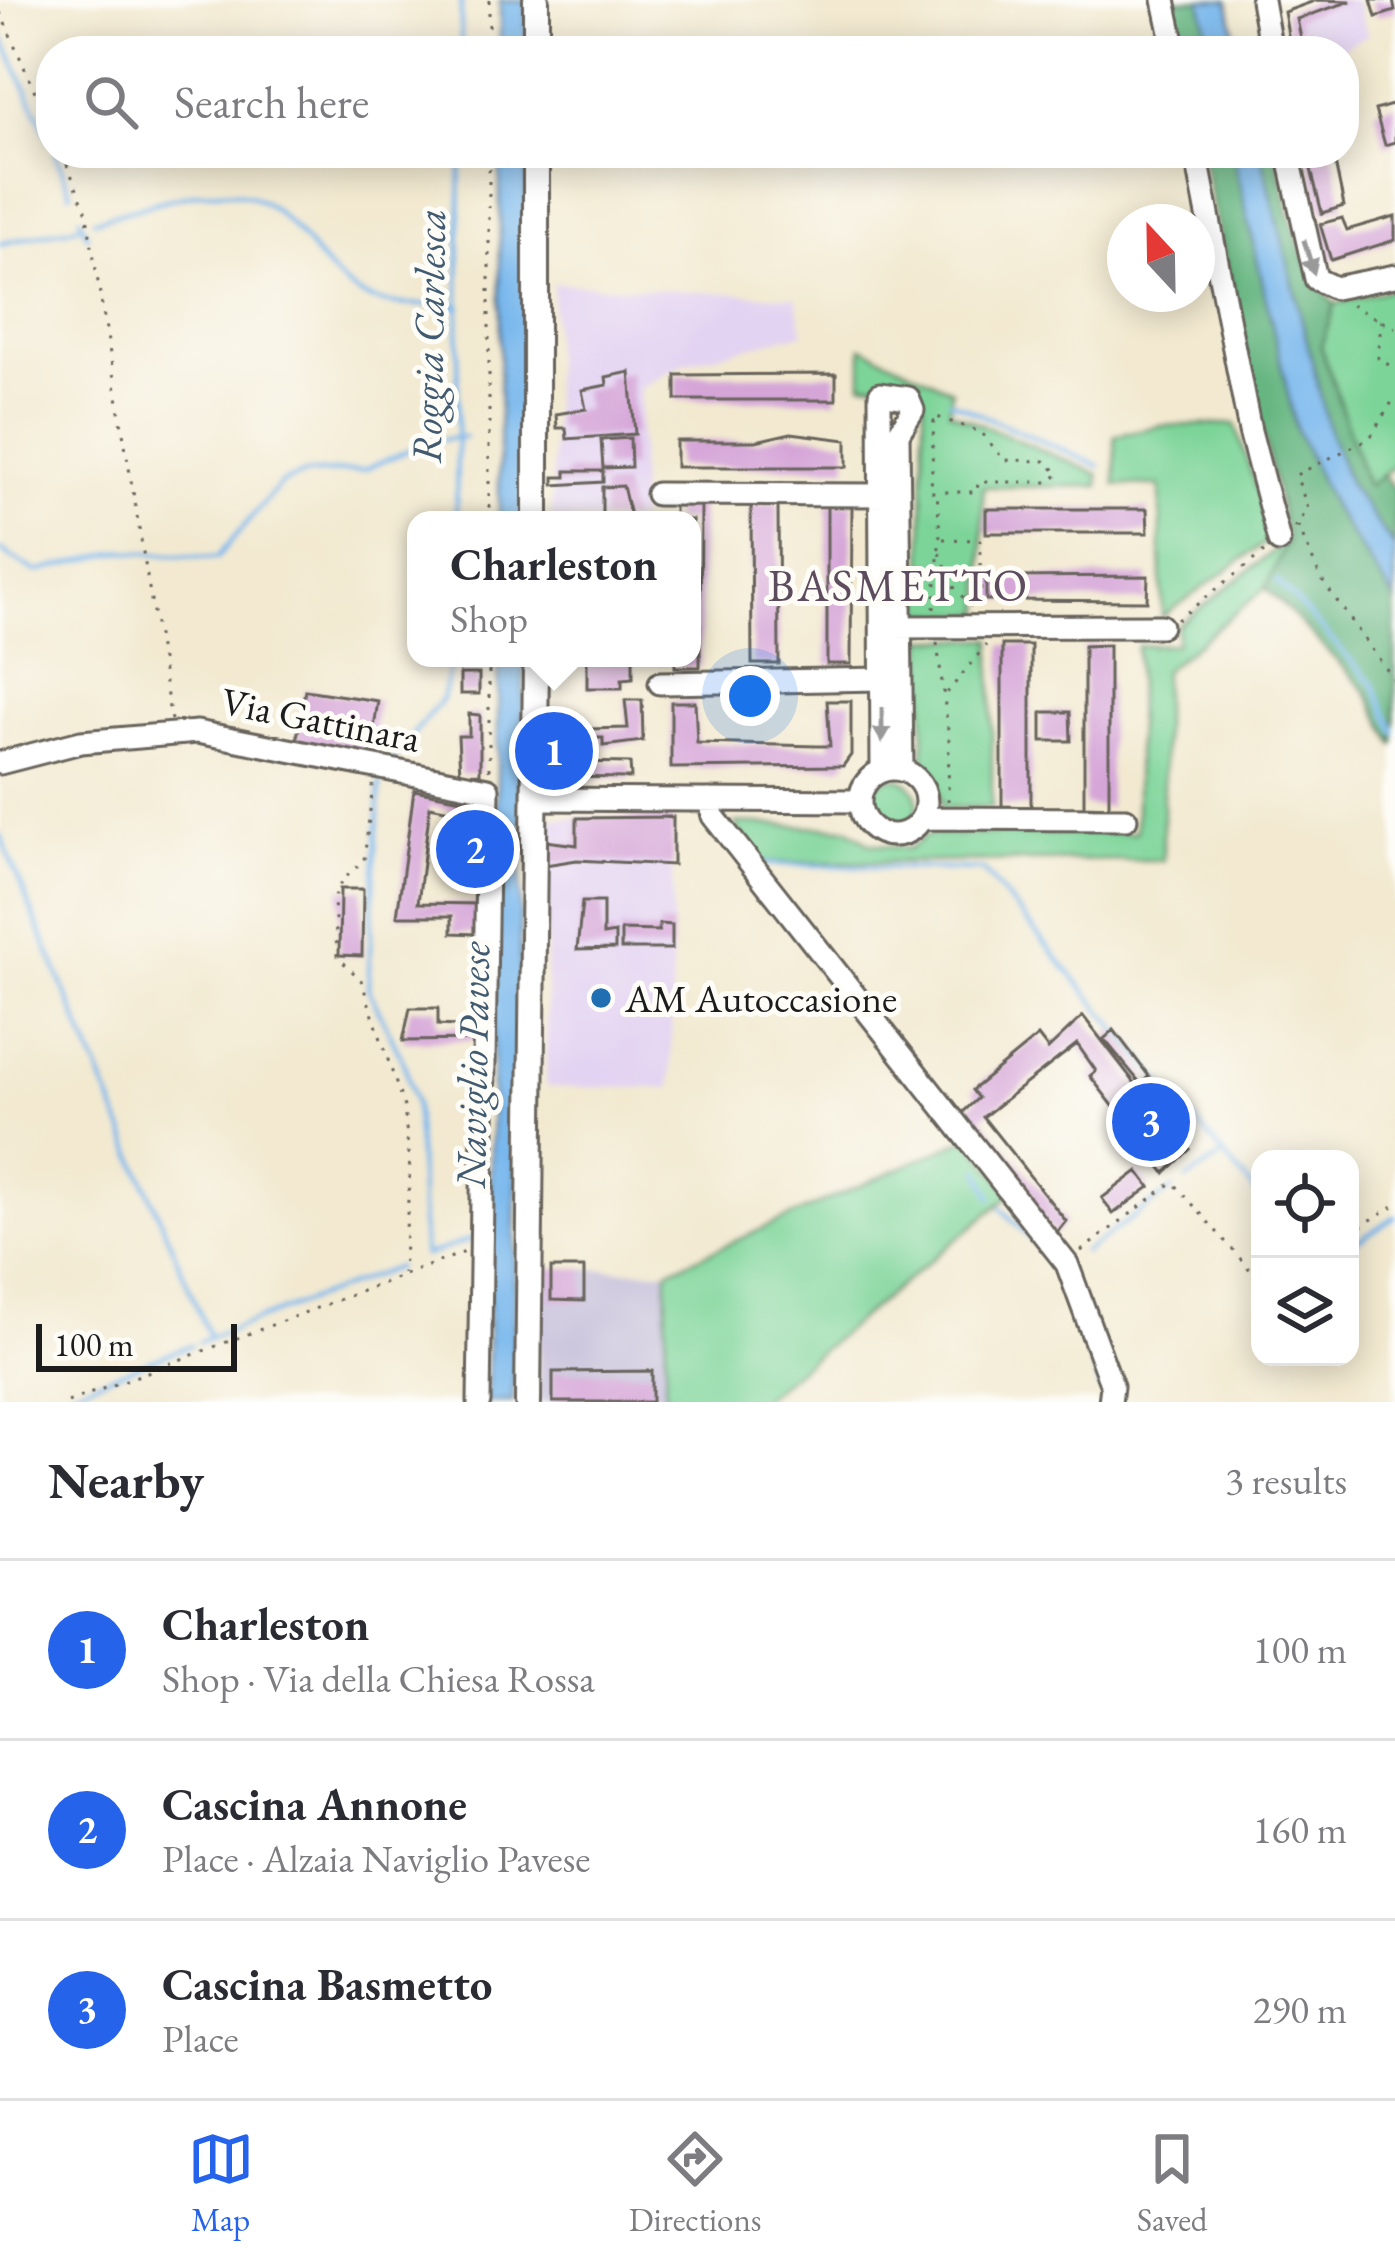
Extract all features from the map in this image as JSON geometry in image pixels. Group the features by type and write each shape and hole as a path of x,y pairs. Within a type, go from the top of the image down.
{"main road":[{"path":"536,0 536,36"},
{"path":"536,168 536,511"},
{"path":"529,1402 536,667"}],"street":[{"path":"1165,0 1172,36"},
{"path":"1262,0 1268,36"},
{"path":"1199,168 1250,431 1279,541"},
{"path":"1290,168 1300,228 1316,279 1335,288 1395,276"},
{"path":"657,494 890,495 892,770"},
{"path":"891,627 1167,625"},
{"path":"891,627 881,679 892,770"},
{"path":"660,683 881,679"},
{"name":"Via Gattinara","path":"0,763 81,742 197,731 486,787"},
{"path":"892,770 866,782 860,801 866,821 886,835 906,832 922,818 1126,819"},
{"path":"892,770 924,790 922,818"},
{"path":"479,1402 486,787"},
{"path":"536,799 860,801"},
{"path":"709,800 713,815 1067,1264 1112,1386 1110,1402"}],"path":[{"path":"489,0 489,36"},
{"path":"0,12 36,94"},
{"path":"68,168 86,210 173,733"},
{"path":"489,168 489,511"},
{"path":"1345,300 1395,328"},
{"path":"1381,320 1378,358 1395,368"},
{"path":"1167,625 1298,525 1308,509 1296,480 1300,470 1370,438 1395,398"},
{"path":"943,415 988,437 1004,460 1045,461 1059,474 1049,482 978,482 977,492 937,492 931,492 934,416 943,415"},
{"path":"921,429 930,429"},
{"path":"932,617 940,539 937,492"},
{"path":"1298,525 1321,579 1395,681"},
{"path":"939,552 955,589 981,616 980,540 940,539"},
{"path":"935,635 945,695 948,808"},
{"path":"945,695 985,646 999,641"},
{"path":"486,787 489,667"},
{"path":"375,769 364,860 341,882 333,909 337,956 361,980 404,1107 410,1170 404,1274"},
{"path":"871,835 902,843"},
{"path":"1067,1264 1171,1182 1251,1271"},
{"path":"1359,1227 1395,1204"},
{"path":"68,1402 483,1243"}],"shaded area":[{"path":"1317,0 1355,0 1368,35 1359,39 1288,36 1284,12"},
{"path":"553,283 796,297 803,333 684,363 640,388 639,511 552,511"},
{"path":"673,817 671,1088 546,1087 547,818"},
{"path":"539,1268 667,1271 665,1402 539,1402"}],"green space":[{"path":"1171,0 1201,0 1209,36 1178,36"},
{"path":"1204,168 1236,168 1296,429 1333,508 1395,600 1395,746 1367,692 1266,588 1287,541"},
{"path":"1265,168 1280,168 1302,252 1335,304 1321,346 1367,486 1383,475 1395,490 1395,548 1349,484 1329,431"},
{"path":"1395,288 1395,465 1367,487 1321,346 1335,304"},
{"path":"862,347 952,390 949,411 1098,474 1099,486 983,487 983,614 923,613 924,403 906,384 862,383"},
{"path":"1235,424 1272,538 1162,617 1160,486 1116,485 1115,436 1158,426"},
{"path":"1287,541 1266,588 1163,671 1163,860 758,863 735,823 848,828 869,843 909,849 927,835 1136,832 1137,646 1176,644 1177,626"},
{"path":"924,639 992,639 992,807 943,808 937,780 924,766"},
{"path":"893,778 911,785 918,803 911,821 893,828 875,821 868,803 875,785"},
{"path":"968,1138 1012,1194 758,1402 665,1402 667,1271"}],"water":[{"path":"500,0 526,0 526,36 500,36"},
{"path":"1201,0 1228,0 1236,36 1209,36"},
{"path":"500,168 526,168 525,511 499,511"},
{"path":"1236,168 1265,168 1329,431 1349,484 1395,548 1395,600 1333,508 1296,429"},
{"path":"499,667 524,667 513,1402 487,1402"}],"building":[{"path":"1317,0 1351,1 1297,19 1301,36 1288,36 1284,12"},
{"path":"1371,0 1393,0 1395,11 1376,17"},
{"path":"1395,104 1395,142 1385,145 1375,110"},
{"path":"1311,168 1336,168 1344,206 1322,213"},
{"path":"1395,216 1395,240 1331,260 1320,224 1342,218 1347,230"},
{"path":"630,372 635,434 567,439 566,428 557,428 556,414 586,409 582,390 607,385 606,377"},
{"path":"836,374 836,400 676,400 676,375"},
{"path":"791,433 847,440 847,467 676,467 676,441 756,441"},
{"path":"630,438 631,467 603,468 601,440"},
{"path":"566,471 603,471 603,482 554,485 554,477 566,477"},
{"path":"623,486 629,511 602,511 602,487"},
{"path":"778,503 779,664 752,664 751,504"},
{"path":"852,503 851,664 827,664 827,504"},
{"path":"674,505 701,505 701,511 674,511"},
{"path":"986,509 1147,509 1148,533 986,533"},
{"path":"1148,576 1147,601 986,600 986,577"},
{"path":"1002,645 1031,645 1031,807 1002,806"},
{"path":"1109,645 1109,807 1084,806 1084,646"},
{"path":"587,667 633,667 633,678 622,679 622,688 587,688"},
{"path":"460,674 479,674 479,694 460,694"},
{"path":"305,690 378,701 370,755 296,744"},
{"path":"625,700 642,700 643,741 603,746 603,738 588,738 588,729 628,728"},
{"path":"827,701 851,701 851,755 843,766 671,768 671,702 695,702 697,743 830,746"},
{"path":"1042,712 1070,712 1071,741 1042,741"},
{"path":"469,714 480,715 480,773 460,774 458,736 469,736"},
{"path":"551,726 574,726 575,762 630,763 631,778 552,777"},
{"path":"414,790 483,803 480,885 468,885 470,814 430,806 418,903 479,904 478,934 452,933 452,916 397,916"},
{"path":"673,817 673,865 577,860 545,865 545,841 577,845 577,818"},
{"path":"340,889 363,889 362,956 339,955"},
{"path":"582,902 603,902 603,935 615,933 615,949 577,950"},
{"path":"659,924 672,925 672,949 621,949 621,930 659,931"},
{"path":"410,1008 438,1008 438,1025 477,1027 477,1040 403,1041"},
{"path":"1083,1016 1145,1096 1159,1083 1184,1115 1172,1126 1190,1149 1165,1173 1090,1076 1096,1071 1077,1044 983,1117 1066,1221 1055,1235 960,1115 978,1098 972,1090 1038,1036 1048,1049"},
{"path":"1114,1030 1149,1076 1141,1084 1104,1039"},
{"path":"1138,1171 1150,1187 1113,1214 1102,1198"},
{"path":"551,1268 584,1268 584,1301 551,1300"},
{"path":"652,1371 652,1402 553,1402 553,1372"}],"waterway":[{"name":"Roggia Carlesca","path":"461,0 461,36"},
{"path":"0,32 36,110"},
{"path":"61,168 71,193"},
{"name":"Roggia Carlesca","path":"456,511 461,168"},
{"path":"94,220 192,194 232,192 266,204 335,276 368,298 461,306"},
{"path":"80,218 87,236"},
{"path":"0,244 78,226"},
{"path":"950,401 1099,466"},
{"path":"0,550 36,572 122,551 217,558 281,483 305,474 364,470 429,441 465,437"},
{"path":"1277,581 1374,685 1395,732"},
{"name":"Roggia Carlesca","path":"389,764 442,699 450,667"},
{"name":"Roggia Carlesca","path":"380,783 368,988 404,1063 415,1103 424,1256 475,1238"},
{"path":"0,835 210,1338"},
{"path":"764,864 983,870 1224,1155"},
{"path":"1186,1180 1224,1155 1251,1186"},
{"path":"980,1170 992,1198"},
{"path":"1084,1252 1173,1189"},
{"path":"1001,1208 1046,1255 1065,1287"},
{"path":"1359,1239 1395,1217"},
{"path":"199,1342 397,1267"},
{"path":"42,1402 191,1345"},
{"path":"1089,1354 1101,1389"}],"place":[{"name":"Charleston","path":"554,751"},
{"name":"Cascina Annone","path":"475,849"},
{"name":"AM Autoccasione","path":"601,998"},
{"name":"Cascina Basmetto","path":"1151,1122"}],"district":[{"name":"BASMETTO","path":"899,585"}],"water label":[{"name":"Naviglio Pavese","path":"472,1065"}]}
